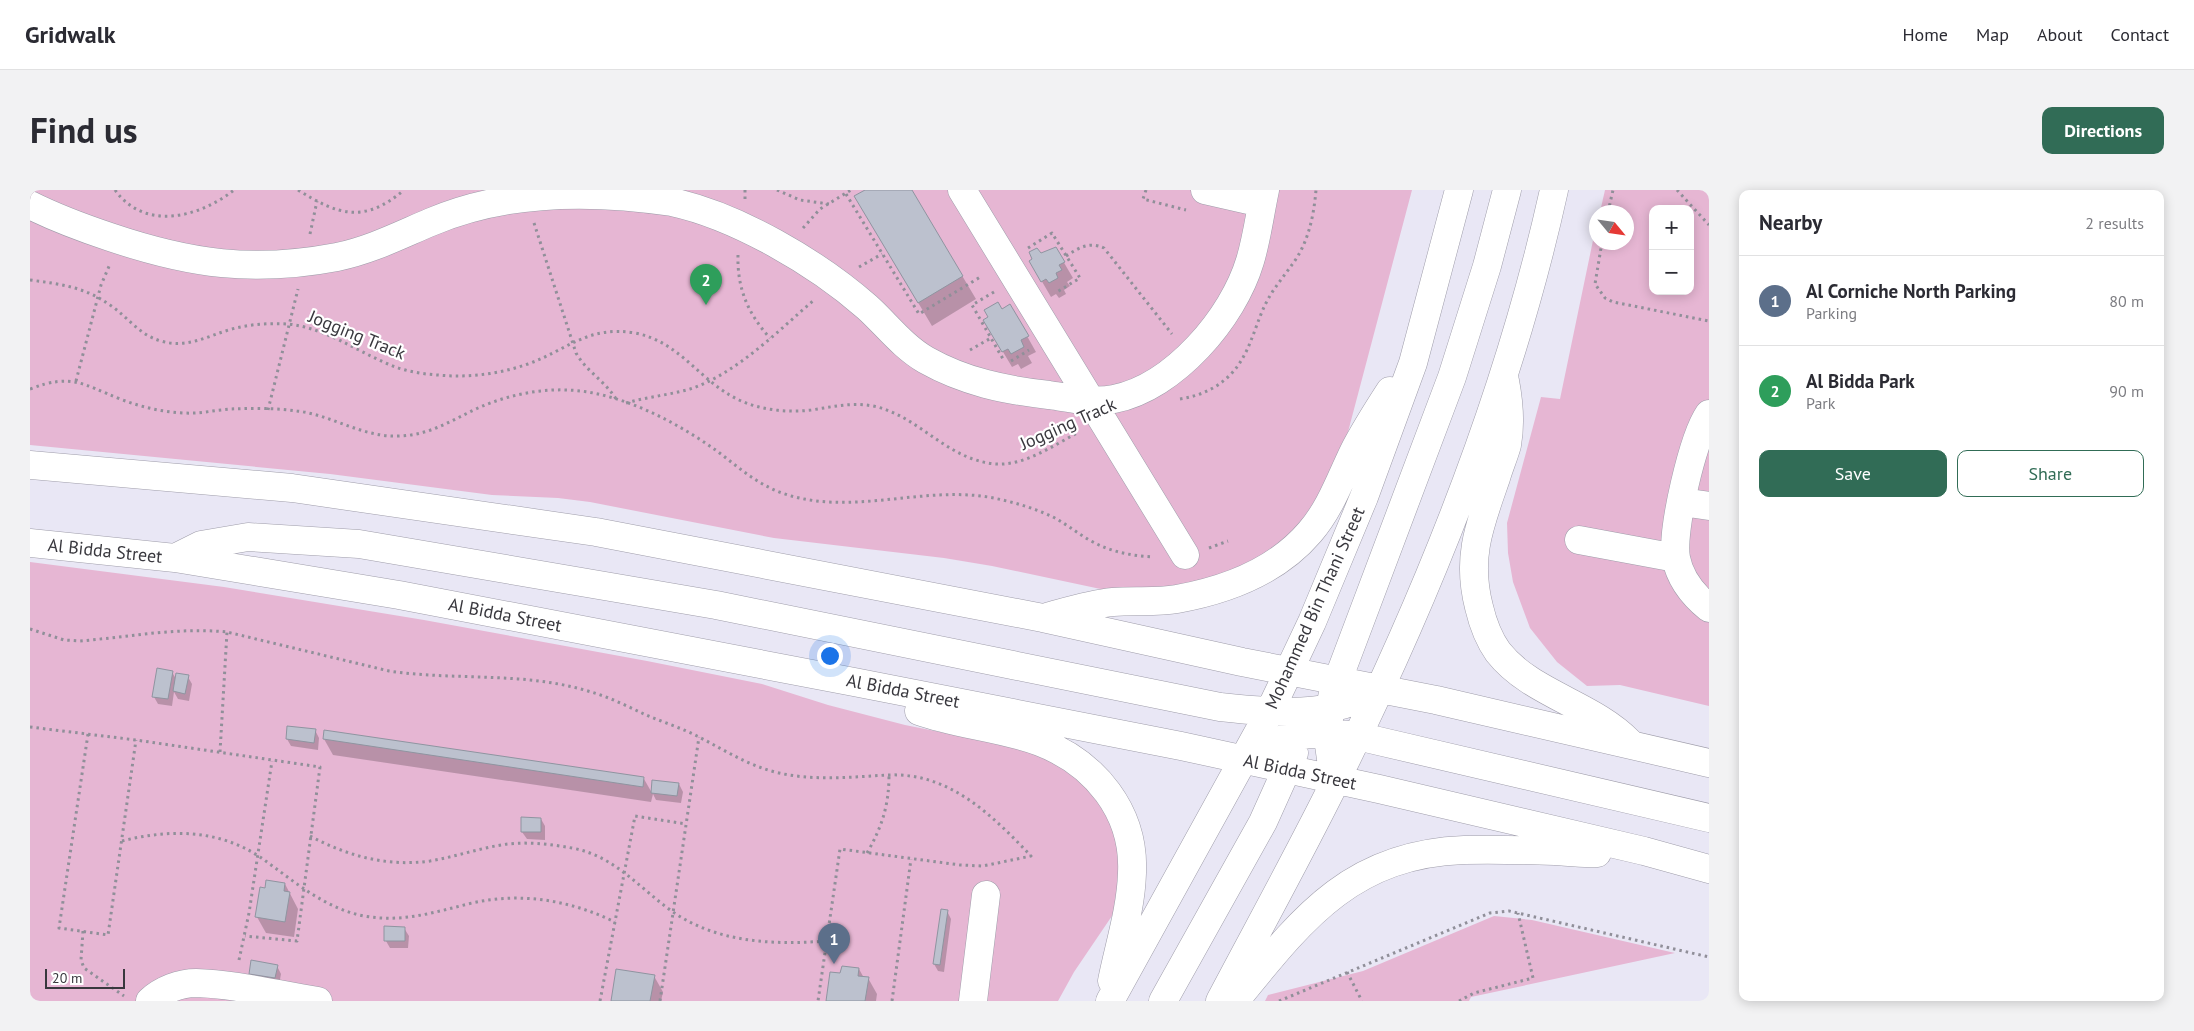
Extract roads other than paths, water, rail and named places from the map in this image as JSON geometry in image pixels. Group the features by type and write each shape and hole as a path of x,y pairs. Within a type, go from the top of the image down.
{"main road":[{"path":"962,190 1185,555"},
{"path":"30,205 80,227 158,253 194,261 268,266 338,257 372,248 463,210 530,196 568,192 601,192 644,197 697,208 743,227 792,253 865,306 914,353 957,375 1003,389 1096,410 1110,400 1138,391 1161,377 1188,356 1208,336 1239,288 1250,261 1263,197 1205,190"},
{"name":"Mohammed Bin Thani Street","path":"1109,1001 1270,713 1290,672 1364,497 1413,363 1459,190"},
{"path":"1336,780 1330,758 1328,735 1330,708 1337,681 1452,377 1487,266 1507,190"},
{"path":"1220,1001 1336,780 1420,597 1462,495 1504,377 1542,246 1554,190"},
{"path":"1043,618 1097,604 1174,600 1208,593 1249,578 1279,560 1310,532 1323,514 1372,420 1395,384 1413,363"},
{"path":"1504,377 1510,419 1507,446 1481,520 1473,557 1474,590 1485,631 1499,652 1512,666 1536,683 1606,723 1632,746"},
{"path":"1709,414 1700,429 1695,445 1675,542 1676,558 1680,572 1698,600 1709,608"},
{"path":"30,464 292,488 596,532 1043,618 1290,672 1379,689 1709,763"},
{"path":"1682,502 1709,506"},
{"path":"175,558 201,545 248,537 358,544 716,605 1211,706 1270,713 1328,735 1357,736 1709,818"},
{"path":"1579,540 1676,558"},
{"name":"Al Bidda Street","path":"30,543 175,558 399,595 854,682 1288,769 1644,851 1709,869"},
{"path":"1163,1001 1263,822 1288,769 1300,723 1298,690 1290,672"},
{"path":"854,682 896,703 931,715 1040,742 1084,765 1105,788 1122,817 1130,844 1132,872 1128,905 1109,1001"},
{"path":"1244,760 1300,723 1330,708 1356,701 1379,689"},
{"path":"1235,1001 1261,967 1323,902 1365,874 1420,855 1463,850 1591,853 1644,851"},
{"path":"973,1001 986,895"},
{"path":"150,1001 173,987 195,983 318,1001"}],"place":[{"name":"Al Bidda Park","path":"706,305"},
{"name":"Al Corniche North Parking","path":"834,964"}]}
